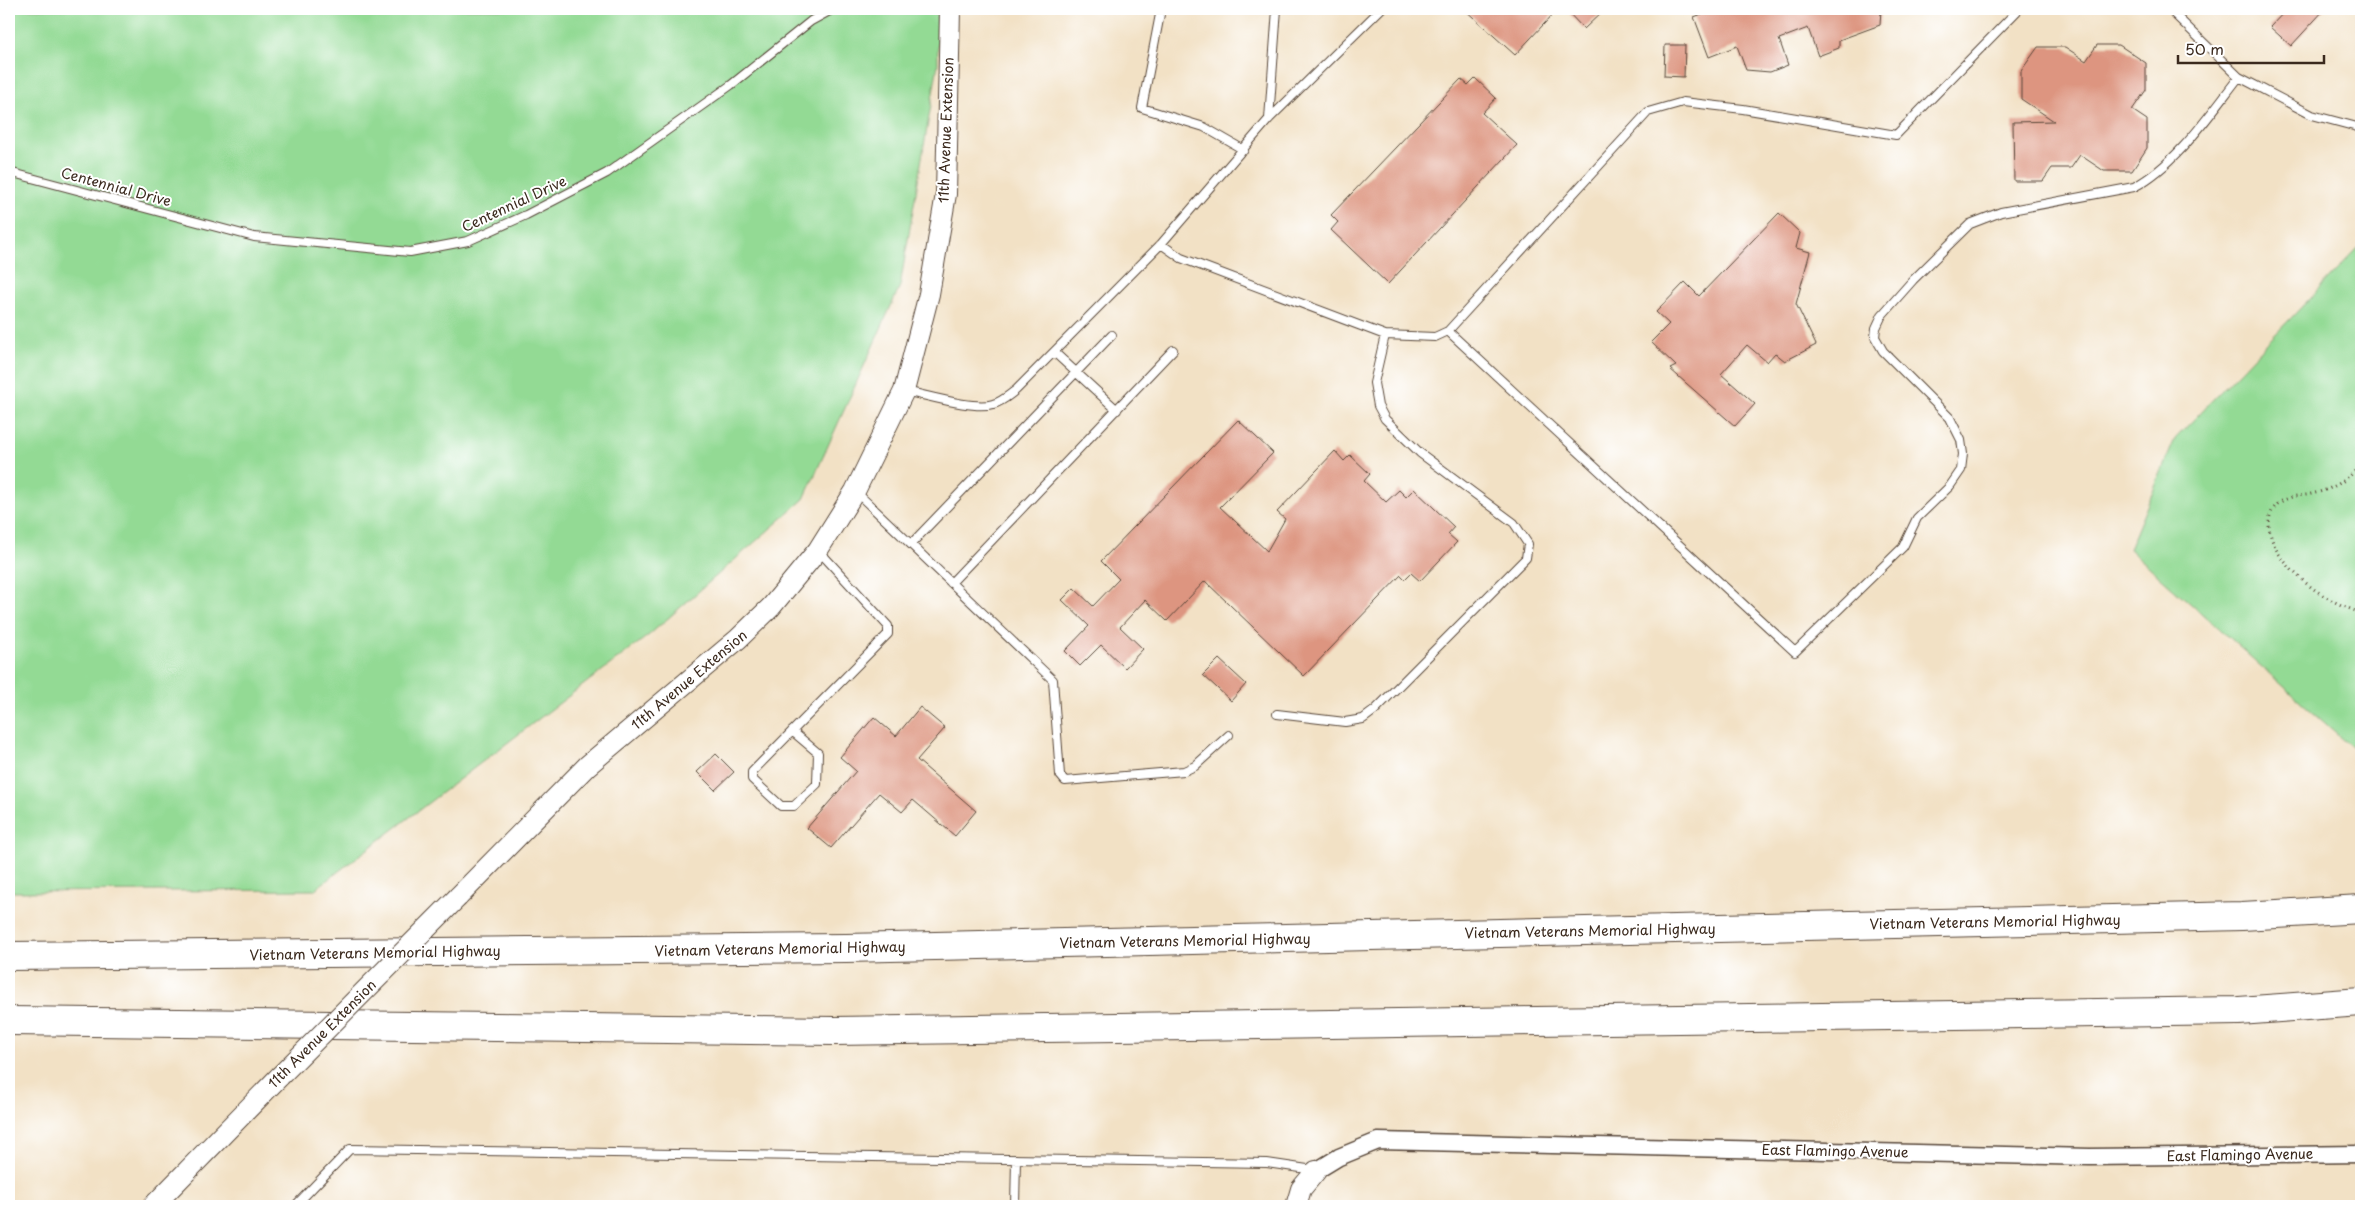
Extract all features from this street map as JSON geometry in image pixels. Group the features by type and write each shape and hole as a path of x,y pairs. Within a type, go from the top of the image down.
{"highway":[{"name":"Vietnam Veterans Memorial Highway","path":"9,956 846,948 2242,916 2361,909"},
{"path":"9,1021 834,1031 2239,1011 2361,1002"}],"street":[{"name":"11th Avenue Extension","path":"153,1206 587,766 738,639 771,607 818,550 855,491 904,391 929,294 946,194 950,9"},
{"name":"East Flamingo Avenue","path":"1316,1171 1339,1157 1378,1141 2080,1156 2361,1154"},
{"path":"1296,1206 1302,1189 1316,1171"}],"lane":[{"name":"Centennial Drive","path":"9,172 254,237 410,252 468,240 526,215 607,173 731,85 810,21 834,9"},
{"path":"1161,9 1142,108 1204,127 1244,150"},
{"path":"1270,119 1277,9"},
{"path":"904,391 978,406 993,404 1016,390 1161,244 1270,119 1381,9"},
{"path":"1161,244 1181,258 1385,335 1435,337 1448,331 1648,112 1682,102 1744,109 1896,135 2019,9"},
{"path":"2169,9 2239,77 2312,115 2361,128"},
{"path":"1448,331 1795,652 1903,546 1917,518 1950,486 1961,470 1961,440 1950,418 1884,351 1875,338 1876,328 1882,314 1913,280 1970,224 2001,212 2134,187 2148,180 2166,166 2239,77"},
{"path":"1277,714 1345,722 1363,719 1389,697 1526,558 1528,544 1514,524 1420,453 1385,419 1378,406 1374,382 1385,335"},
{"path":"911,544 1112,336"},
{"path":"951,583 1173,350"},
{"path":"1054,352 1117,410"},
{"path":"855,491 1053,680 1060,775 1065,781 1184,771 1195,766 1229,734"},
{"path":"792,731 818,753 817,784 794,806 780,806 752,779 752,772 792,731 888,634 889,630 888,626 818,550"},
{"path":"295,1206 350,1149 1267,1163 1316,1171"},
{"path":"1015,1206 1016,1159"}],"path":[{"path":"2361,462 2357,470 2342,482 2310,495 2288,498 2278,504 2270,512 2267,525 2270,536 2294,572 2313,589 2361,613"}],"green space":[{"path":"9,9 937,9 938,64 900,286 804,499 649,635 314,890 9,892"},
{"path":"2361,245 2361,755 2129,549 2175,439"}],"building":[{"path":"1464,9 1558,9 1515,55"},
{"path":"1565,9 1605,9 1584,29"},
{"path":"1715,9 1881,9 1880,25 1839,40 1839,48 1818,56 1808,28 1779,39 1788,65 1770,72 1746,70 1737,46 1709,57 1694,17"},
{"path":"2287,9 2325,9 2291,46 2270,27"},
{"path":"1665,45 1685,45 1684,77 1664,76"},
{"path":"2097,45 2119,45 2146,63 2146,90 2132,110 2147,120 2147,148 2132,171 2104,171 2080,155 2071,168 2052,168 2043,181 2014,181 2013,122 2054,121 2021,99 2021,71 2038,47 2065,47 2086,61"},
{"path":"1475,78 1496,98 1482,113 1517,145 1388,284 1331,230 1338,222 1331,215 1461,79 1468,85"},
{"path":"1779,213 1800,233 1796,248 1810,252 1796,304 1816,345 1785,361 1775,353 1767,362 1747,345 1721,374 1755,404 1735,426 1670,369 1676,366 1651,342 1669,324 1656,312 1685,282 1699,296"},
{"path":"1238,420 1273,453 1220,507 1267,551 1285,519 1277,512 1335,451 1344,461 1350,455 1370,474 1364,481 1386,502 1399,490 1406,497 1414,489 1454,527 1448,534 1457,542 1420,581 1411,573 1405,579 1401,575 1304,676 1205,581 1167,621 1145,600 1120,627 1143,649 1125,668 1101,645 1080,666 1065,651 1089,626 1062,600 1074,588 1093,606 1119,579 1101,561"},
{"path":"1219,659 1246,684 1231,701 1203,675"},
{"path":"920,707 945,728 917,760 976,811 955,836 913,800 902,812 879,793 831,848 807,828 856,771 840,757 874,717 896,736"},
{"path":"716,754 734,772 715,790 697,772"}]}
